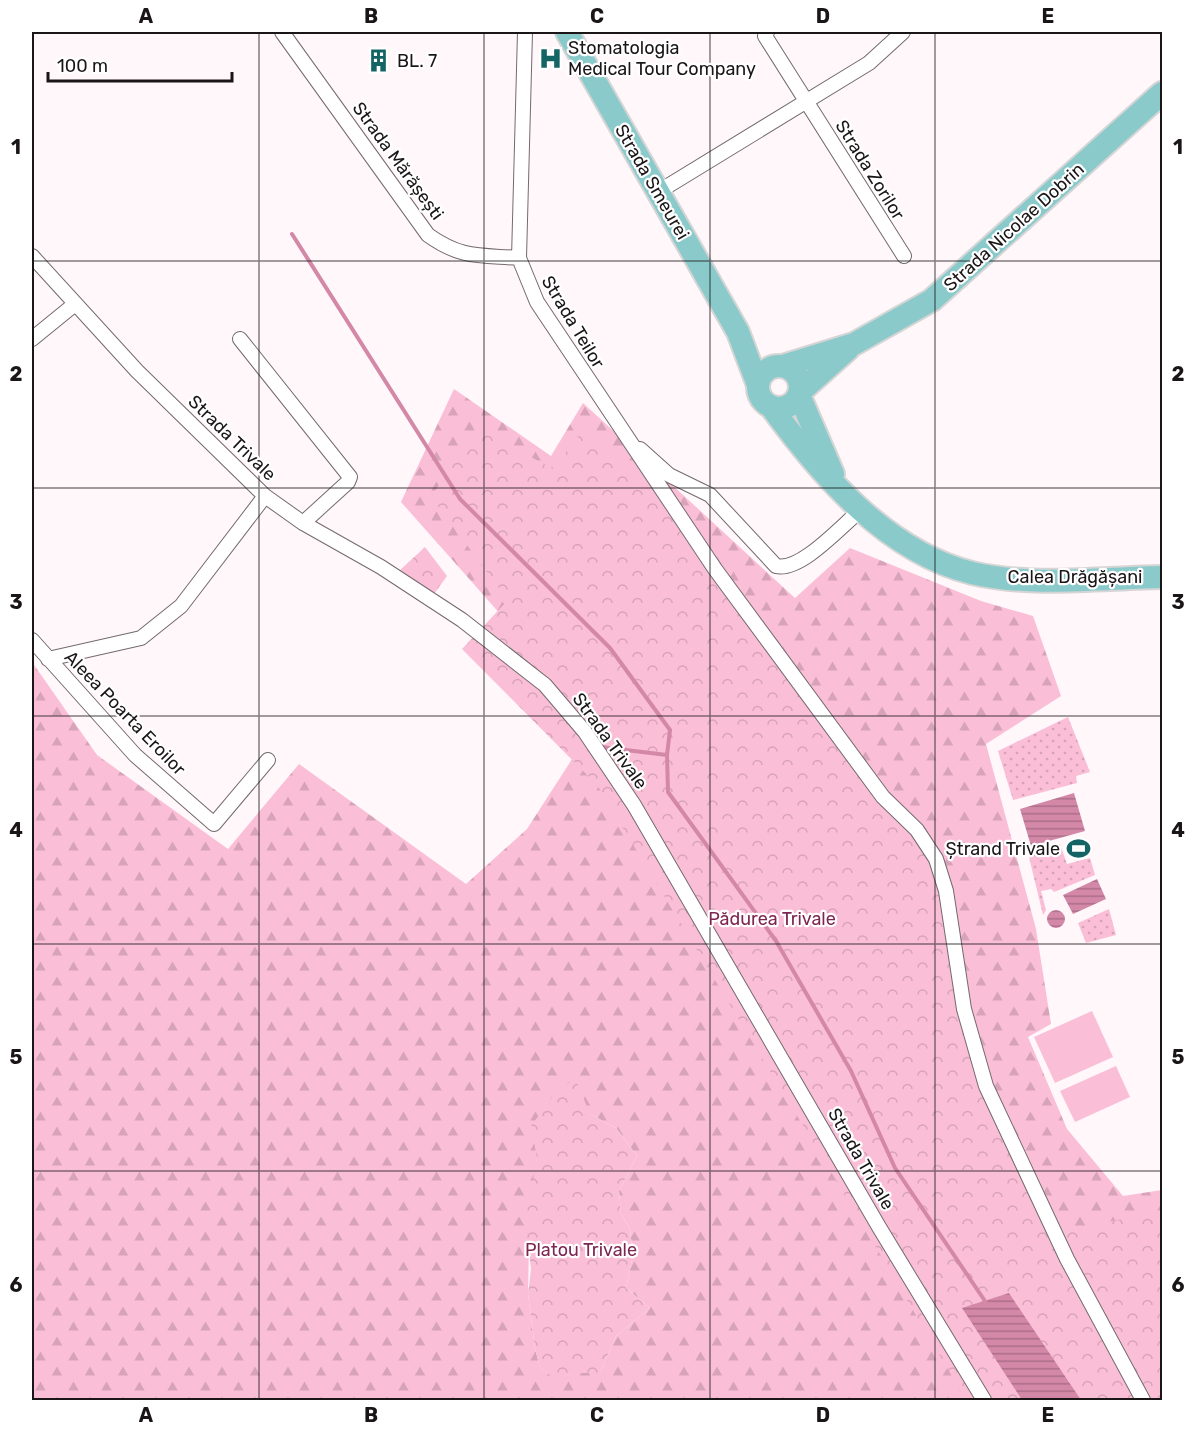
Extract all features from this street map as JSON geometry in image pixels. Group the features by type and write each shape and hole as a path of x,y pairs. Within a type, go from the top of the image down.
{"main road":[{"name":"Strada Smeurei","path":"567,32 738,332 758,385"},
{"name":"Strada Nicolae Dobrin","path":"782,366 854,344 898,321 944,291 1162,93"},
{"name":"Strada Smeurei","path":"738,332 782,366"},
{"name":"Strada Nicolae Dobrin","path":"800,393 854,344"},
{"path":"782,366 795,373 801,385 800,393 785,408 772,408 761,399 758,385 763,373 782,366"},
{"name":"Calea Drăgășani","path":"800,393 836,484"},
{"name":"Calea Drăgășani","path":"772,408 799,445 836,484 862,509 921,553 971,573 1027,579 1162,577"}],"street":[{"name":"Strada Mărășești","path":"282,32 428,235 450,250 472,255 519,258"},
{"name":"Strada Teilor","path":"525,32 519,258 537,302 688,530 765,638 883,796 917,830 936,859 945,891 964,1009 986,1086 1062,1248 1143,1401"},
{"name":"Strada Zorilor","path":"767,32 765,36 904,256"},
{"path":"658,192 869,63 903,32"},
{"name":"Strada Trivale","path":"32,256 137,371 266,496 303,523 381,567 506,653 545,685 585,732 634,805 879,1227 984,1401"},
{"path":"32,339 75,304"},
{"path":"240,339 350,477 348,482 303,523"},
{"path":"624,434 669,475 710,495 776,566 785,568 802,560 862,509"},
{"path":"48,659 141,638 182,606 266,496"},
{"name":"Aleea Poarta Eroilor","path":"32,640 135,755 214,824 268,760"}],"green space":[{"name":"Pădurea Trivale","path":"454,389 551,456 583,403 795,598 850,548 981,601 1033,616 1061,696 986,744 1036,929 1051,1024 1028,1037 1067,1129 1123,1196 1162,1190 1162,1400 32,1400 32,662 97,755 228,849 299,764 466,884 527,829 596,722 401,502","holes":["590,1114 616,1128 637,1156 619,1191 621,1213 630,1230 633,1255 626,1288 650,1308 616,1336 600,1373 572,1373 558,1380 540,1368 528,1294 529,1245 537,1158"]},
{"path":"478,428 553,469 584,429 689,523 886,791 926,836 990,1086 1058,1232 1162,1211 1162,1400 966,1400 597,785 462,649 508,600 431,497"},
{"path":"425,547 447,576 434,594 399,571"},
{"path":"1068,717 1090,772 1076,776 1077,783 1013,800 998,751"},
{"path":"1060,844 1067,864 1090,858 1095,875 1054,892 1051,889 1041,891 1046,910 1043,915 1028,853"},
{"path":"1109,909 1116,935 1086,943 1078,923"},
{"path":"1092,1011 1113,1057 1055,1083 1034,1037"},
{"path":"1116,1066 1130,1097 1075,1122 1060,1091"},
{"name":"Platou Trivale","path":"575,1078 590,1114 616,1128 637,1156 619,1191 621,1213 630,1230 633,1255 626,1288 650,1308 616,1336 600,1373 572,1373 558,1381 540,1368 535,1348 528,1294 531,1269 525,1221 537,1158 531,1126 556,1092"}],"shaded area":[{"path":"1074,793 1085,831 1031,846 1020,809"},
{"path":"1097,879 1106,899 1073,914 1063,895"},
{"path":"1056,910 1062,913 1065,919 1062,925 1056,928 1050,925 1047,919 1050,913"},
{"path":"1009,1293 1081,1400 1022,1400 962,1308"}],"waterway":[{"path":"292,234 460,499 610,648 670,730 667,755 668,792 776,941 851,1071 895,1168 987,1304"},
{"path":"601,747 667,755"}],"place":[{"name":"Stomatologia Medical Tour Company","path":"550,58"},
{"name":"BL. 7","path":"379,61"},
{"name":"Ștrand Trivale","path":"1078,849"}]}
